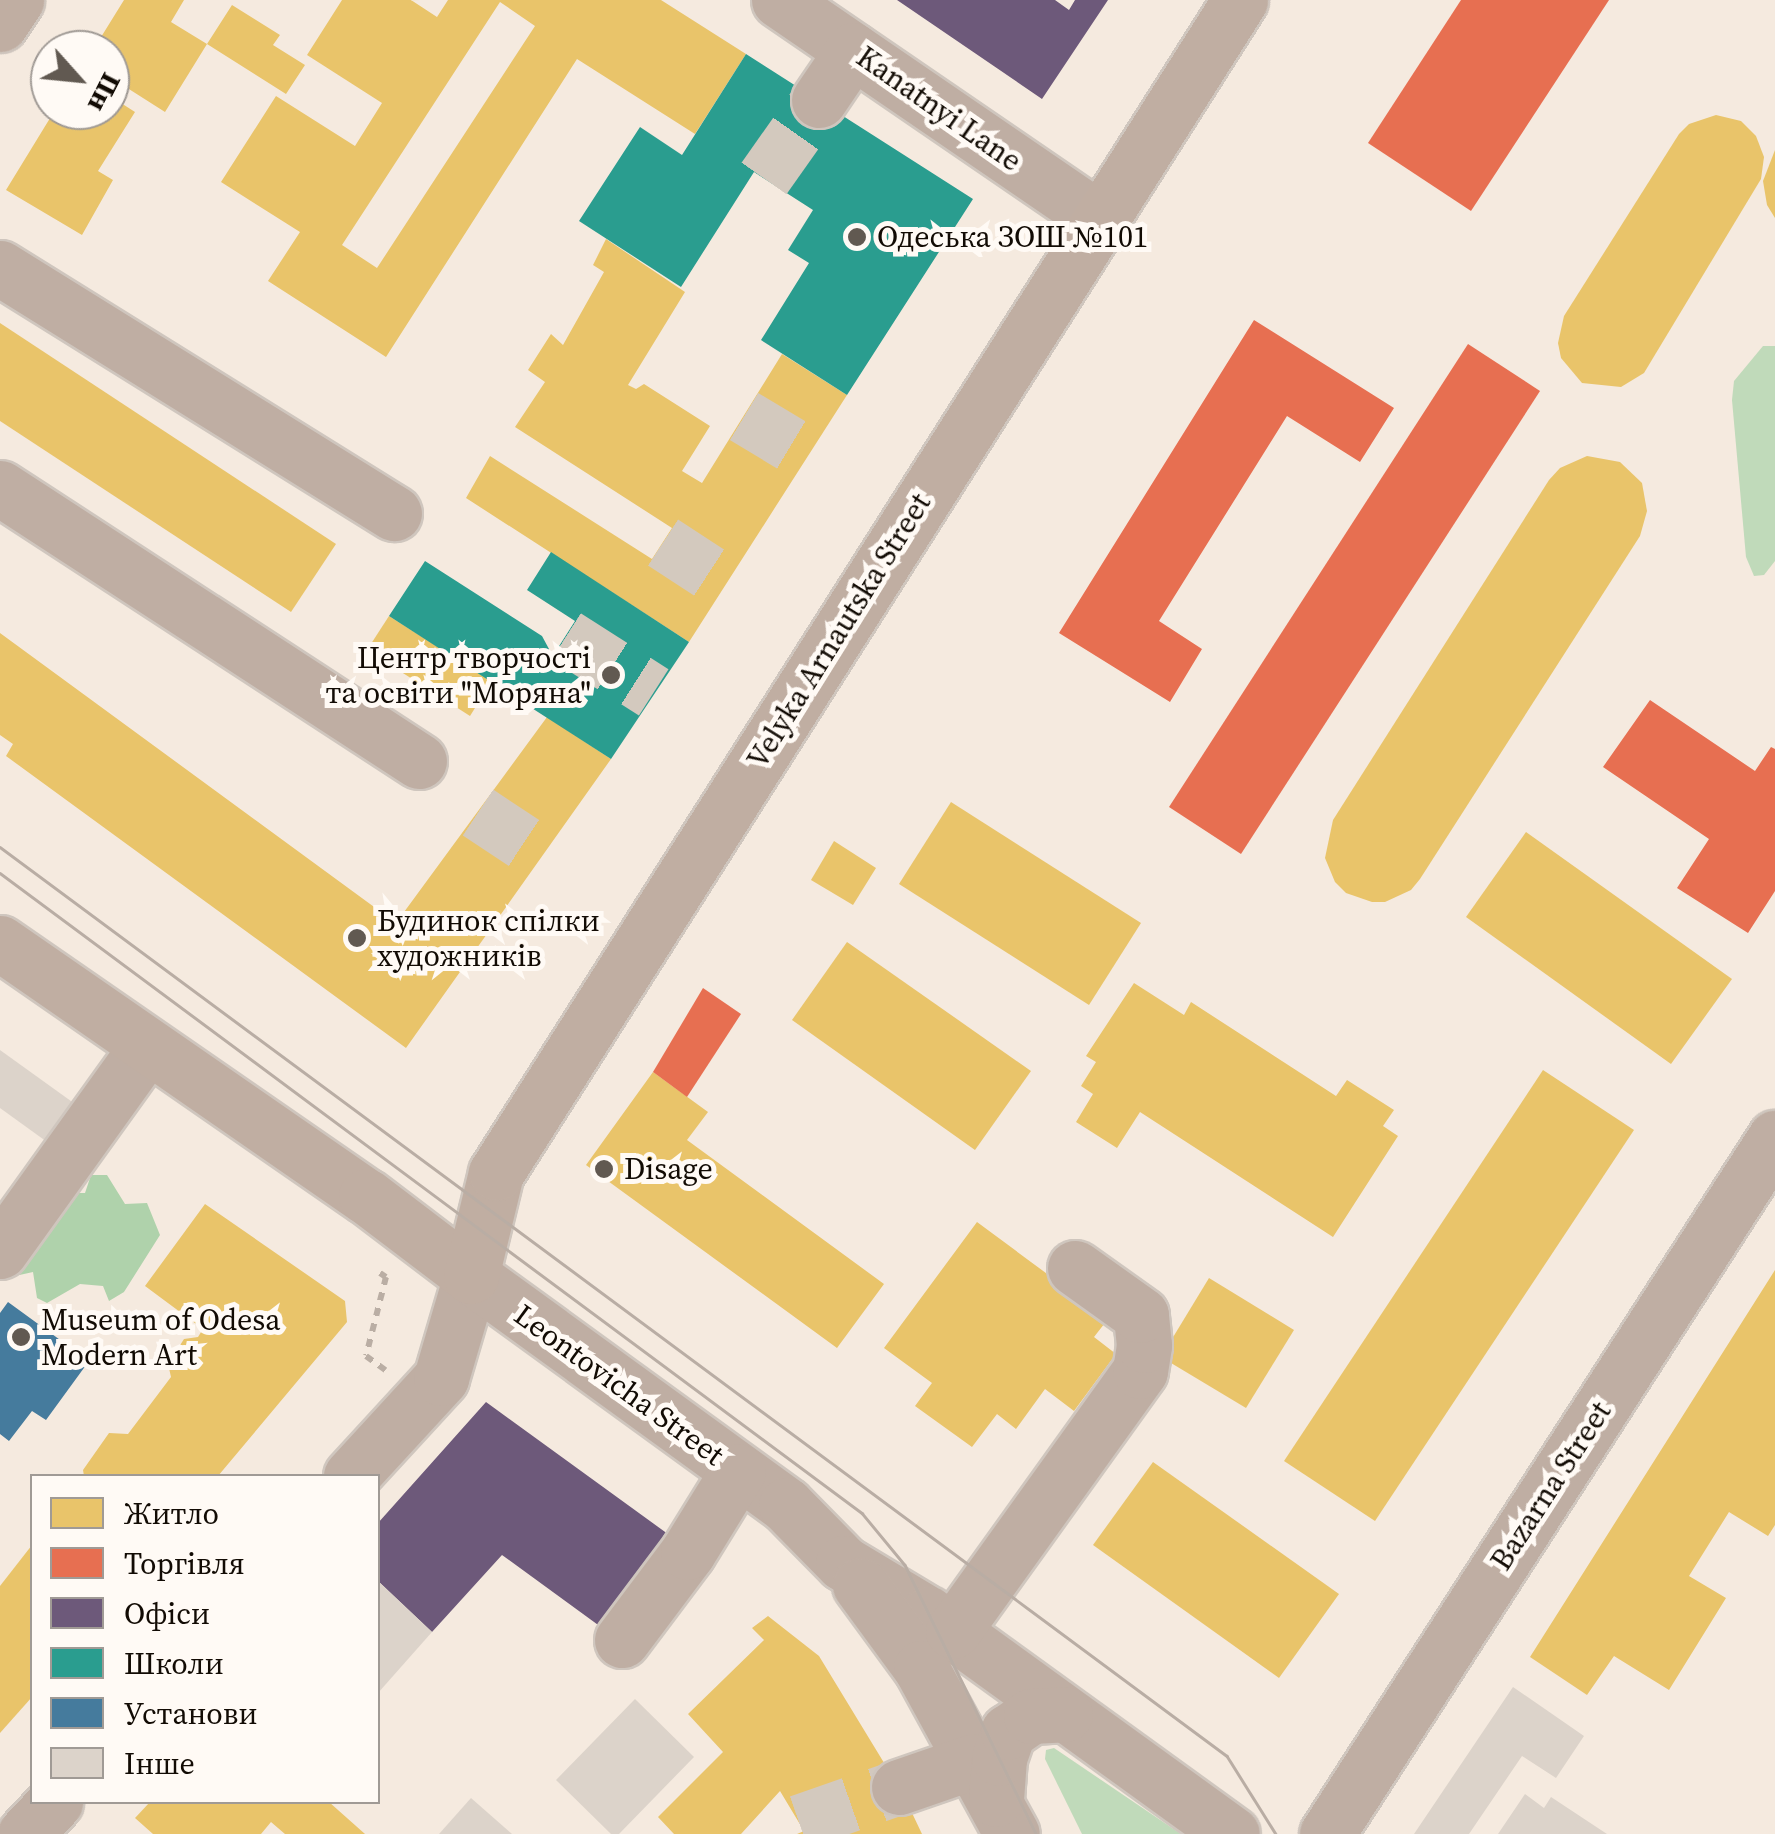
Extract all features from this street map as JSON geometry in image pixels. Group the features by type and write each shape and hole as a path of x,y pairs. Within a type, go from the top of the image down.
{"main road":[{"path":"0,24 16,0"},
{"name":"Velyka Arnautska Street","path":"471,1276 496,1173 1240,0"},
{"name":"Leontovicha Street","path":"6,957 366,1196 471,1276"}],"street":[{"name":"Kanatnyi Lane","path":"802,6 854,50 1099,219"},
{"path":"819,100 854,50"},
{"path":"0,268 394,513"},
{"path":"0,488 419,761"},
{"path":"0,1251 146,1048"},
{"name":"Bazarna Street","path":"1327,1834 1775,1138"},
{"path":"953,1631 1140,1372 1144,1345 1142,1315 1076,1268"},
{"path":"353,1474 441,1378 471,1276"},
{"name":"Leontovicha Street","path":"471,1276 786,1504 843,1563 953,1631 1210,1825"},
{"path":"622,1640 688,1552 738,1471"},
{"path":"843,1563 921,1668 994,1798"},
{"path":"994,1798 999,1758 1008,1732 1031,1716 1065,1714"},
{"path":"899,1787 994,1798"},
{"path":"25,1834 53,1804"}],"path":[{"path":"370,1266 386,1278 366,1356 423,1398"}],"green space":[{"path":"1763,346 1775,346 1775,561 1764,575 1754,576 1746,557 1732,400 1734,381"},
{"path":"91,1175 107,1175 125,1204 147,1203 160,1235 124,1292 109,1301 103,1286 80,1284 47,1303 37,1298 33,1272 15,1276 5,1268 64,1193 85,1193"},
{"path":"1054,1748 1181,1834 1082,1834 1045,1759 1046,1750"}],"building: Житло":[{"path":"124,0 184,0 171,22 207,44 165,112 130,90 130,30 105,30"},
{"path":"342,0 411,0 437,17 448,0 661,0 746,54 695,134 577,59 386,357 268,281 300,232 221,182 276,96 355,146 382,103 307,55","holes":["500,2 535,26 377,268 342,245"]},
{"path":"232,5 280,35 273,45 305,65 286,94 207,44"},
{"path":"1716,115 1741,121 1756,136 1764,157 1761,179 1644,373 1621,387 1582,383 1561,358 1558,343 1564,316 1679,134 1689,124"},
{"path":"43,130 124,130 98,171 113,180 82,235 6,190"},
{"path":"1775,150 1775,218 1767,205 1763,181"},
{"path":"606,239 685,292 628,385 636,389 644,384 710,426 682,471 702,483 782,354 847,395 689,642 466,498 490,456 652,559 672,528 515,427 545,382 528,370 551,334 563,345 604,272 593,265"},
{"path":"0,323 336,544 291,612 0,421"},
{"path":"1587,456 1620,462 1642,483 1647,511 1640,536 1411,890 1385,902 1346,893 1335,882 1325,858 1333,820 1549,480 1560,468"},
{"path":"389,616 492,681 470,716 367,650"},
{"path":"0,633 396,923 547,717 611,759 406,1048 6,756 13,744 0,735"},
{"path":"951,802 1141,923 1089,1005 899,884"},
{"path":"1526,832 1732,979 1671,1064 1466,917"},
{"path":"834,841 876,868 853,905 811,880"},
{"path":"847,942 1031,1071 975,1150 792,1020"},
{"path":"1134,983 1184,1015 1191,1002 1336,1096 1347,1080 1394,1110 1383,1126 1398,1136 1333,1237 1140,1112 1117,1148 1076,1122 1093,1094 1081,1086 1096,1062 1086,1056"},
{"path":"1543,1070 1634,1130 1375,1521 1284,1461"},
{"path":"653,1072 708,1112 687,1140 884,1284 837,1348 586,1165"},
{"path":"205,1204 345,1301 347,1322 220,1474 84,1474 109,1433 128,1434 171,1377 168,1364 184,1339 198,1337 203,1329 145,1286"},
{"path":"977,1222 1108,1319 1094,1337 1116,1354 1074,1411 1045,1389 1016,1429 997,1414 972,1447 915,1406 932,1383 884,1348"},
{"path":"1775,1270 1775,1525 1768,1536 1729,1512 1689,1576 1726,1598 1669,1690 1614,1656 1587,1695 1530,1657"},
{"path":"1209,1278 1294,1330 1246,1408 1161,1357"},
{"path":"1153,1462 1339,1594 1279,1678 1093,1545"},
{"path":"30,1548 30,1699 0,1733 0,1586"},
{"path":"768,1616 819,1656 903,1794 922,1834 797,1834 804,1831 780,1791 741,1834 674,1834 658,1817 723,1752 688,1714 764,1640 752,1628"},
{"path":"148,1804 331,1804 365,1834 285,1834 271,1822 261,1834 153,1834 135,1818"}],"building: Торгівля":[{"path":"1461,0 1609,0 1471,211 1368,143"},
{"path":"1254,320 1394,408 1360,462 1287,416 1159,621 1202,649 1170,702 1059,633"},
{"path":"1468,344 1540,391 1241,854 1169,807"},
{"path":"1650,700 1755,771 1771,747 1775,749 1775,891 1748,933 1677,888 1709,839 1603,767"},
{"path":"703,988 741,1014 687,1097 653,1072"}],"building: Офіси":[{"path":"897,0 1055,0 1069,10 1075,0 1108,0 1042,99"},
{"path":"486,1402 672,1537 605,1630 502,1555 432,1632 380,1583 380,1521"}],"building: Школи":[{"path":"746,54 973,199 847,395 761,340 809,263 788,250 813,210 754,172 681,287 579,221 640,127 682,155"},
{"path":"551,552 689,642 611,759 389,616 425,561 542,636 549,649 536,669 542,673 575,621 527,590"}],"building: Установи":[{"path":"8,1302 89,1361 46,1420 32,1411 9,1441 0,1434 0,1313"}],"building: Інше":[{"path":"0,1050 82,1109 54,1147 0,1108"},
{"path":"380,1583 432,1632 380,1691"},
{"path":"1513,1687 1584,1736 1556,1778 1522,1756 1469,1834 1414,1834"},
{"path":"635,1699 694,1757 619,1834 611,1834 556,1780"},
{"path":"1525,1794 1544,1808 1551,1797 1607,1834 1498,1834"},
{"path":"471,1798 512,1834 439,1834"}],"tunnel":[{"path":"764,178 819,100"},
{"path":"744,416 809,455"},
{"path":"663,542 726,583"},
{"path":"566,636 654,692"},
{"path":"478,812 543,855"},
{"path":"799,1822 899,1787"}],"tram line":[{"path":"0,847 1227,1756 1276,1834"},
{"path":"0,873 862,1513 905,1565 1036,1834"}],"place":[{"name":"Одеська ЗОШ №101","path":"857,237"},
{"name":"Центр творчості та освіти \"Моряна\"","path":"611,675"},
{"name":"Будинок спілки художників","path":"357,938"},
{"name":"Disage","path":"604,1169"},
{"name":"Museum of Odesa Modern Art","path":"21,1337"}]}
